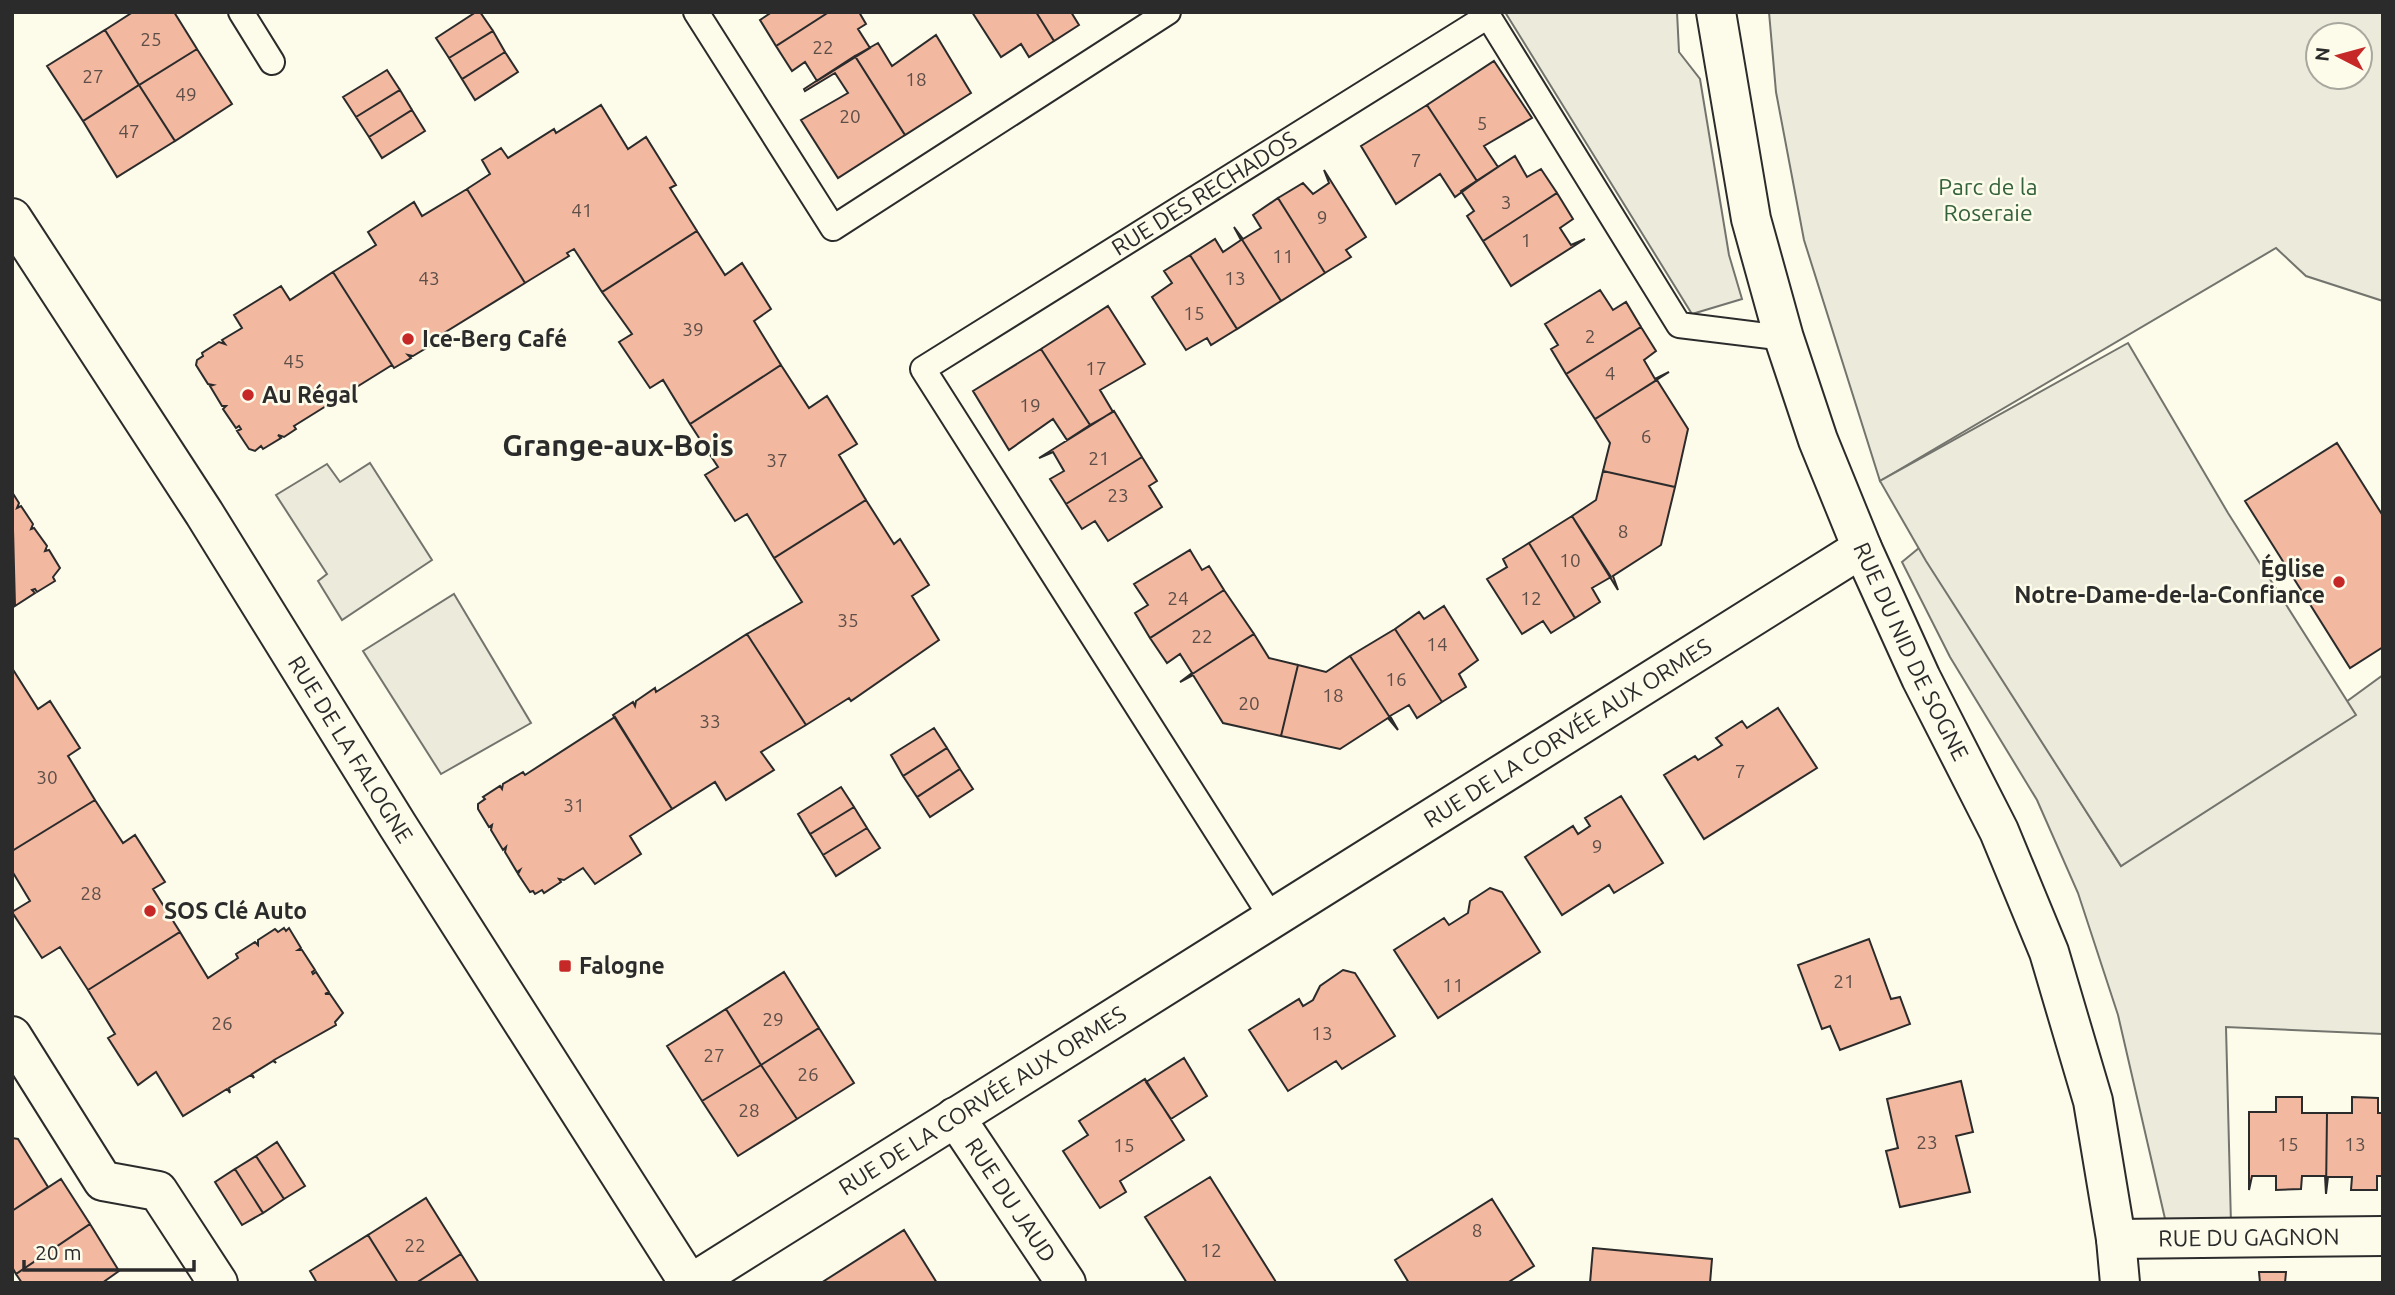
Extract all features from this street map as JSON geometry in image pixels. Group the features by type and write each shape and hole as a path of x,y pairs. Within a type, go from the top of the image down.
{"street":[{"name":"RUE DU NID DE SOGNE","path":"1716,12 1751,219 1784,338 1818,440 1862,548 1921,678 1999,831 2049,952 2093,1101 2116,1239 2120,1283"},
{"name":"RUE DE LA FALOGNE","path":"12,218 211,525 398,826 690,1283"},
{"name":"RUE DE LA CORVÉE AUX ORMES","path":"690,1283 1862,548"},
{"path":"12,1036 103,1181 158,1191 218,1283"},
{"name":"RUE DU JAUD","path":"956,1117 1066,1283"},
{"name":"RUE DU GAGNON","path":"2116,1239 2383,1236"}],"lane":[{"path":"241,12 272,62"},
{"path":"696,12 833,228 1168,12"},
{"name":"RUE DES RECHADOS","path":"1272,918 923,369 1488,16 1679,325 1784,338"}],"green space":[{"path":"1505,12 1677,12 1679,52 1700,79 1729,255 1742,299 1692,314"},
{"name":"Parc de la Roseraie","path":"1769,12 2383,12 2383,301 2306,276 2276,248 1880,481 1804,240 1776,92"},
{"path":"370,463 432,560 342,620 318,581 327,574 276,495 327,464 340,482"},
{"path":"1919,548 2121,866 2383,675 2383,1034 2226,1027 2231,1224 2166,1223 2118,1015 2078,893 2037,800 1950,657 1902,562"},
{"path":"454,594 531,723 441,774 363,651"}],"shaded area":[{"path":"2128,343 2228,513 2356,715 2121,866 1926,561 1880,481"}],"building":[{"path":"133,12 174,12 197,49 139,85 105,30"},
{"path":"480,12 493,31 449,58 436,38"},
{"path":"772,12 829,12 776,46 760,20"},
{"path":"829,12 859,12 866,24 858,29 870,48 817,81 805,62 792,71 776,46"},
{"path":"972,12 1036,12 1054,41 1029,57 1021,44 1001,57"},
{"path":"1036,12 1071,12 1079,25 1054,41"},
{"path":"105,30 139,85 83,121 47,66"},
{"path":"493,31 505,52 462,79 449,58"},
{"path":"936,35 971,93 905,135 855,56 878,43 892,66"},
{"path":"197,49 232,104 175,141 139,85"},
{"path":"505,52 518,72 475,100 462,79"},
{"path":"855,56 905,135 838,178 801,120 848,93 835,73 805,91 804,89"},
{"path":"1494,61 1532,118 1484,146 1498,167 1477,181 1427,105"},
{"path":"387,70 400,90 356,117 343,97"},
{"path":"139,85 175,141 117,177 83,121"},
{"path":"400,90 412,110 369,137 356,117"},
{"path":"601,105 628,149 646,137 676,185 670,188 697,231 602,292 574,249 567,253 569,256 525,283 467,189 490,174 482,160 501,148 508,158 554,129 556,133"},
{"path":"1427,105 1477,181 1455,197 1440,174 1396,204 1361,146"},
{"path":"412,110 425,131 382,158 369,137"},
{"path":"1515,156 1527,177 1541,169 1557,193 1483,241 1467,216 1474,211 1461,191"},
{"path":"1324,170 1366,237 1346,250 1351,257 1325,273 1278,198 1303,183 1313,194 1329,183"},
{"path":"467,189 525,283 431,341 433,344 413,356 408,355 411,358 394,368 333,272 376,245 368,232 414,202 422,216"},
{"path":"1557,193 1573,219 1560,228 1571,245 1585,239 1511,286 1483,241"},
{"path":"1278,198 1325,273 1281,301 1234,227 1243,239 1261,228 1253,215"},
{"path":"1234,227 1281,301 1237,329 1190,255 1215,239 1223,252 1241,240"},
{"path":"697,231 725,275 742,263 771,309 754,321 781,365 690,424 663,380 650,388 619,342 632,334 602,292"},
{"path":"1190,255 1237,329 1211,345 1207,338 1186,350 1152,297 1172,283 1164,271"},
{"path":"333,272 392,365 294,426 296,429 284,437 278,435 281,438 263,449 261,446 255,451 249,449 237,431 241,429 239,426 236,428 223,409 226,406 222,406 210,386 213,385 208,384 196,365 197,360 203,356 202,353 219,342 225,344 222,340 242,328 234,315 281,286 290,300"},
{"path":"1600,290 1613,310 1626,302 1641,327 1566,374 1551,349 1558,345 1545,324"},
{"path":"1108,306 1145,364 1100,390 1113,412 1090,425 1041,349"},
{"path":"1641,327 1656,351 1644,360 1655,379 1669,372 1595,419 1566,374"},
{"path":"1041,349 1090,425 1067,440 1053,419 1009,450 973,391"},
{"path":"781,365 809,408 827,396 857,444 839,455 866,500 774,558 747,514 735,521 705,475 718,467 690,424"},
{"path":"1657,380 1688,429 1675,487 1603,471 1610,443 1595,419"},
{"path":"1114,411 1142,457 1066,504 1050,479 1064,471 1053,452 1039,458"},
{"name":"Église Notre-Dame-de-la-Confiance","path":"2337,443 2383,516 2383,647 2350,668 2245,501"},
{"path":"1142,457 1157,481 1149,486 1162,507 1108,541 1095,521 1082,529 1066,504"},
{"path":"1603,471 1675,487 1661,545 1613,576 1618,590 1572,516 1596,500"},
{"path":"12,492 19,503 17,508 21,506 33,524 31,529 34,528 47,546 45,551 49,550 60,568 53,577 55,581 37,592 32,590 35,593 15,606"},
{"path":"866,500 894,544 900,539 929,585 912,596 939,640 851,701 849,698 806,725 747,634 802,602 774,558"},
{"path":"1572,516 1611,577 1592,588 1600,602 1575,618 1529,543"},
{"path":"1529,543 1575,618 1551,633 1543,621 1522,634 1487,579 1507,567 1503,559"},
{"path":"1190,550 1202,570 1209,566 1224,590 1150,638 1135,613 1148,605 1134,584"},
{"path":"1224,590 1254,634 1180,682 1192,673 1180,654 1167,663 1150,638"},
{"path":"1444,606 1478,660 1459,674 1466,687 1442,702 1395,629 1419,612 1424,619"},
{"path":"1395,629 1442,702 1417,718 1409,705 1390,716 1398,730 1350,656"},
{"path":"747,634 806,725 761,752 774,770 726,800 715,782 672,809 613,715 633,702 635,706 636,701 655,688 656,692"},
{"path":"1254,634 1269,658 1298,665 1281,736 1223,723 1193,675 1180,682"},
{"path":"1350,656 1398,730 1388,718 1340,749 1281,736 1298,665 1326,672"},
{"path":"12,668 38,709 50,701 80,748 68,756 95,800 12,851"},
{"path":"1778,708 1817,768 1704,839 1664,775 1695,756 1698,760 1722,745 1716,738 1742,721 1747,728"},
{"path":"615,717 672,809 630,836 641,854 595,884 583,868 564,880 559,879 561,882 544,893 542,890 535,894 530,892 518,874 520,870 517,872 505,852 506,847 503,850 491,830 492,825 489,827 478,809 478,804 485,799 483,797 500,786 502,789 503,784 523,772 525,775"},
{"path":"934,728 947,748 903,776 891,755"},
{"path":"947,748 960,769 917,797 903,776"},
{"path":"960,769 973,789 930,817 917,797"},
{"path":"841,787 854,807 810,834 798,814"},
{"path":"1621,796 1663,863 1614,893 1609,885 1562,915 1525,857 1573,826 1578,834 1590,826 1585,818"},
{"path":"95,800 123,843 135,835 165,882 153,889 180,932 88,990 60,947 42,958 12,912 30,901 12,871 12,851"},
{"path":"854,807 867,828 823,855 810,834"},
{"path":"867,828 880,848 836,876 823,855"},
{"path":"1490,888 1502,892 1540,952 1438,1018 1394,950 1444,918 1449,925 1468,913 1470,901"},
{"path":"284,928 286,931 289,928 301,948 298,950 302,950 315,970 313,974 316,972 329,992 325,994 330,994 343,1013 335,1022 336,1025 274,1060 276,1063 273,1061 252,1074 254,1078 251,1075 229,1088 230,1093 227,1089 183,1116 156,1072 138,1085 108,1038 115,1034 88,990 180,932 208,978 238,958 236,954 255,942 258,945 258,940 275,929 278,932"},
{"path":"1869,939 1891,999 1900,997 1910,1024 1840,1050 1830,1026 1822,1029 1798,965"},
{"path":"1343,970 1355,973 1395,1036 1342,1069 1336,1061 1288,1091 1249,1030 1299,999 1303,1006 1313,1000 1320,986"},
{"path":"784,972 819,1028 761,1065 726,1009"},
{"path":"726,1009 761,1065 702,1101 667,1046"},
{"path":"819,1028 854,1083 797,1119 761,1065"},
{"path":"1184,1058 1207,1096 1171,1119 1146,1082"},
{"path":"761,1065 797,1119 738,1156 702,1101"},
{"path":"1145,1079 1184,1140 1120,1181 1126,1192 1100,1208 1063,1151 1088,1135 1079,1121"},
{"path":"1961,1081 1973,1132 1956,1136 1970,1192 1900,1207 1886,1151 1898,1148 1887,1099"},
{"path":"2276,1097 2302,1097 2302,1113 2327,1113 2326,1194 2325,1176 2302,1176 2301,1189 2276,1190 2276,1176 2252,1176 2249,1190 2249,1112 2276,1112"},
{"path":"2352,1097 2378,1098 2378,1113 2383,1113 2383,1176 2377,1176 2377,1190 2351,1190 2352,1177 2328,1177 2326,1194 2327,1113 2352,1113"},
{"path":"12,1138 18,1139 48,1187 12,1211"},
{"path":"277,1142 305,1186 284,1199 256,1156"},
{"path":"256,1156 284,1199 263,1213 235,1169"},
{"path":"235,1169 263,1213 242,1225 215,1182"},
{"path":"1210,1177 1275,1283 1187,1283 1145,1217"},
{"path":"61,1179 90,1224 16,1274 12,1267 12,1211"},
{"path":"426,1198 461,1254 416,1283 398,1283 368,1235"},
{"path":"1492,1199 1534,1266 1507,1283 1409,1283 1395,1260"},
{"path":"90,1224 119,1271 102,1283 22,1283 16,1274"},
{"path":"904,1230 937,1283 821,1283"},
{"path":"368,1235 398,1283 317,1283 310,1271"},
{"path":"1593,1248 1712,1259 1710,1283 1590,1283"},
{"path":"461,1254 479,1283 416,1283"},
{"path":"2259,1272 2286,1272 2285,1283 2260,1283"}],"place":[{"name":"Ice-Berg Café","path":"408,339"},
{"name":"Au Régal","path":"248,395"},
{"name":"Église Notre-Dame-de-la-Confiance","path":"2339,582"},
{"name":"SOS Clé Auto","path":"150,911"},
{"name":"Falogne","path":"565,966"}],"district":[{"name":"Grange-aux-Bois","path":"618,446"}]}
